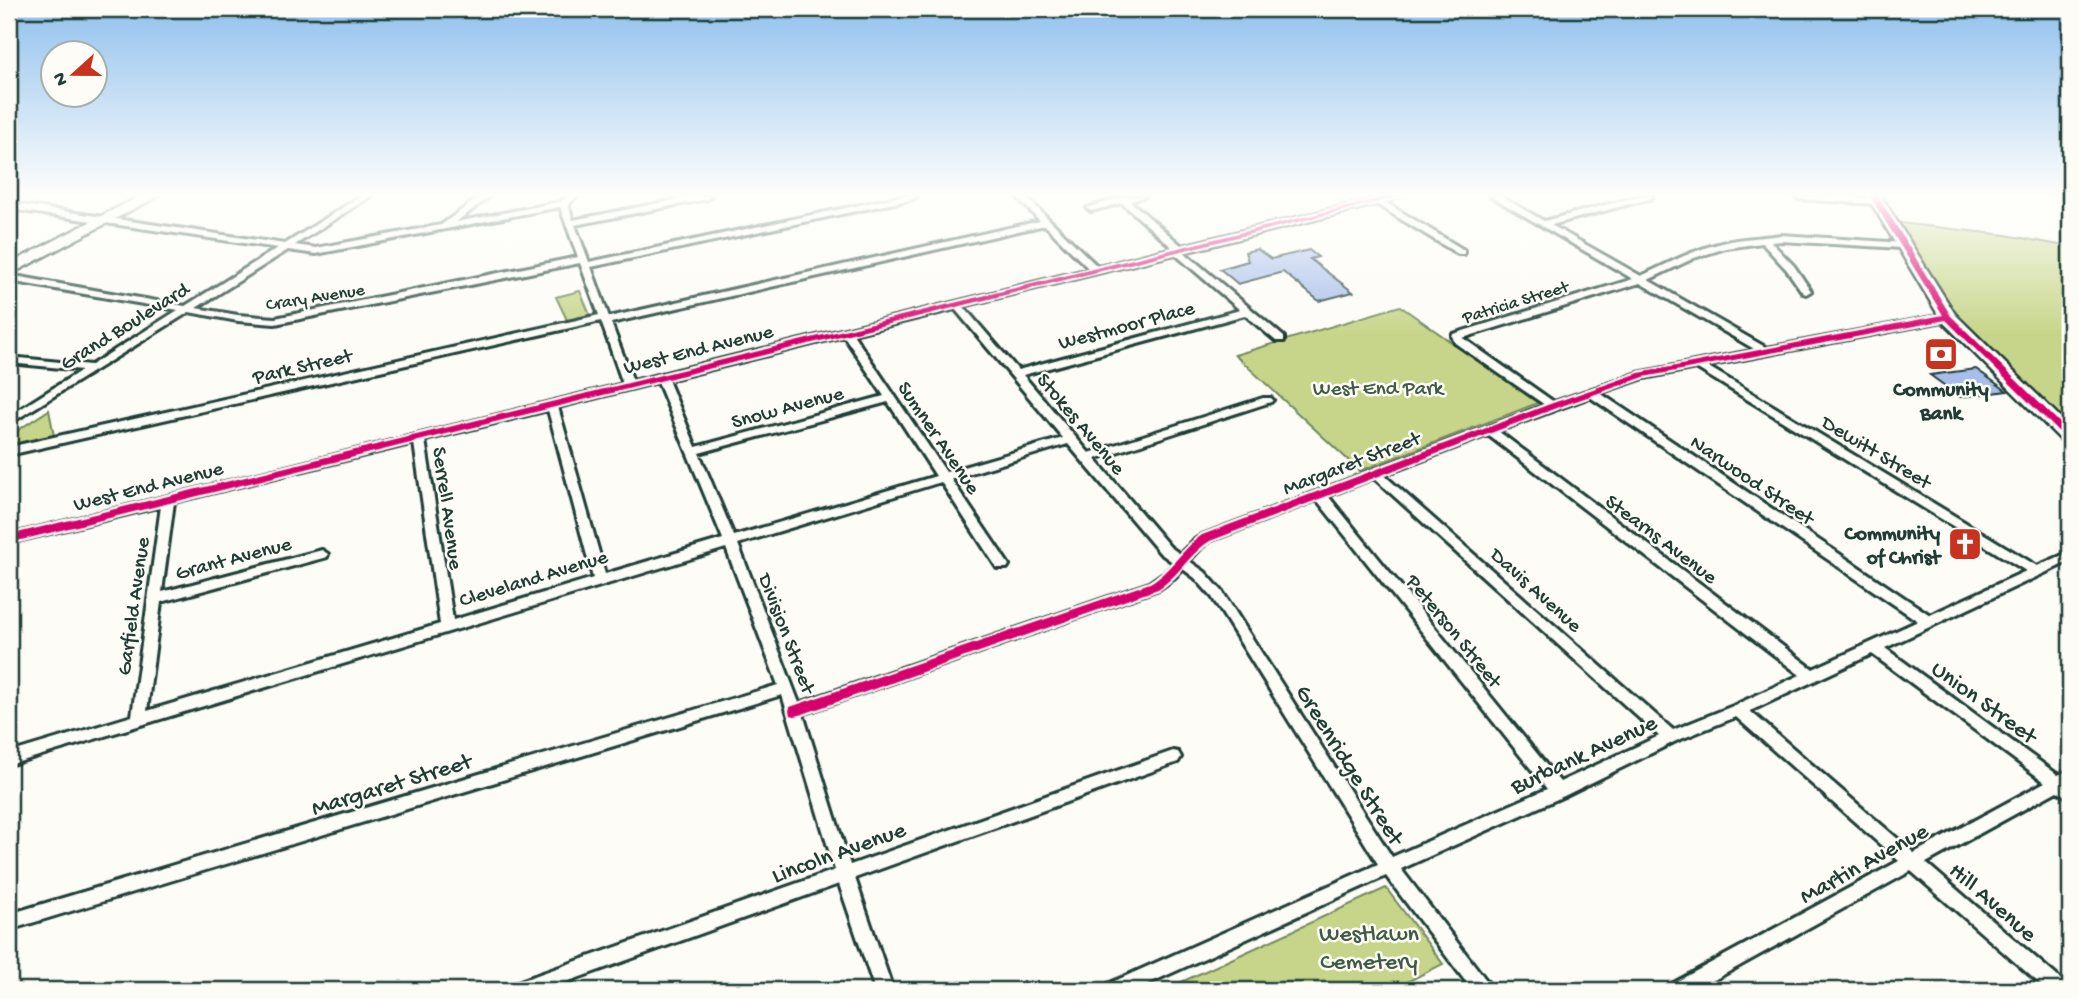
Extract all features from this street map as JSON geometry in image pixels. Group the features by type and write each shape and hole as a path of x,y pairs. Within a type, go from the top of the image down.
{"main road":[{"path":"9,270 62,243"},
{"path":"1902,244 1948,317 2070,438"}],"street":[{"path":"256,243 316,251 362,243"},
{"name":"Grand Boulevard","path":"9,421 292,243"},
{"path":"578,243 629,385"},
{"name":"Crary Avenue","path":"9,278 238,318 285,320 681,243"},
{"name":"Park Street","path":"9,451 953,243"},
{"path":"1068,243 1095,270"},
{"path":"1171,243 1280,340"},
{"name":"West End Avenue","path":"9,539 1204,243"},
{"path":"1446,243 1461,252"},
{"path":"1577,243 1765,351"},
{"name":"Patricia Street","path":"1553,406 1459,341 1457,336 1640,279 1705,250 1744,243"},
{"path":"1766,243 1791,268 1806,291"},
{"name":"Patricia Street","path":"1879,243 1902,244"},
{"name":"Stokes Avenue","path":"957,305 1165,550 1181,563"},
{"name":"Westmoor Place","path":"1016,374 1247,311"},
{"name":"Margaret Street","path":"795,711 1154,586 1175,573 1192,546 1206,538 1591,392 1642,375 1697,363 1948,317"},
{"name":"Sumner Avenue","path":"846,331 1002,565"},
{"path":"9,359 92,368"},
{"name":"Dewitt Street","path":"1697,363 2036,571"},
{"name":"Division Street","path":"661,377 694,451 795,711 884,990"},
{"name":"Narwood Street","path":"1591,392 1929,621"},
{"name":"Snow Avenue","path":"694,451 891,398"},
{"path":"1087,458 1267,400"},
{"path":"552,404 600,579"},
{"name":"Stearns Avenue","path":"1489,430 1812,676"},
{"name":"Serrell Avenue","path":"419,438 447,625"},
{"name":"Cleveland Avenue","path":"9,759 1071,439"},
{"name":"Davis Avenue","path":"1375,473 1671,737"},
{"name":"Peterson Street","path":"1320,495 1558,791"},
{"name":"Garfield Avenue","path":"139,719 168,500"},
{"name":"Grant Avenue","path":"155,599 322,554"},
{"name":"Burbank Avenue","path":"1114,990 1558,791 1671,737 1738,710 2070,556"},
{"name":"Greenridge Street","path":"1181,563 1200,575 1217,594 1389,867 1483,990"},
{"name":"Union Street","path":"1873,647 2066,783"},
{"name":"Margaret Street","path":"9,922 786,688"},
{"name":"Hill Avenue","path":"1738,710 2060,990"},
{"name":"Lincoln Avenue","path":"520,990 1173,757"},
{"name":"Martin Avenue","path":"1678,990 1913,862 2066,783"}],"green space":[{"path":"1912,243 2047,243 2070,247 2070,426 1983,345 1950,306"},
{"path":"580,291 590,315 567,320 556,297"},
{"name":"West End Park","path":"1400,306 1538,403 1360,471 1235,355"},
{"path":"49,410 54,436 9,446 9,436"},
{"name":"Westlawn Cemetery","path":"1386,888 1443,964 1391,990 1164,990"}],"building":[{"path":"1257,249 1271,259 1309,250 1318,257 1310,259 1353,292 1319,301 1283,272 1238,284 1220,269 1248,261 1245,252"},
{"path":"1976,369 2007,391 1960,397 1930,375"}],"cycle path":[{"path":"9,539 1209,243"},
{"path":"1903,243 1948,317 2070,438"},
{"path":"795,711 1154,586 1171,575 1191,550 1206,538 1553,406 1642,375 1948,317"}],"place":[{"name":"Community Bank","path":"1941,354"},
{"name":"Community of Christ","path":"1965,544"}]}
